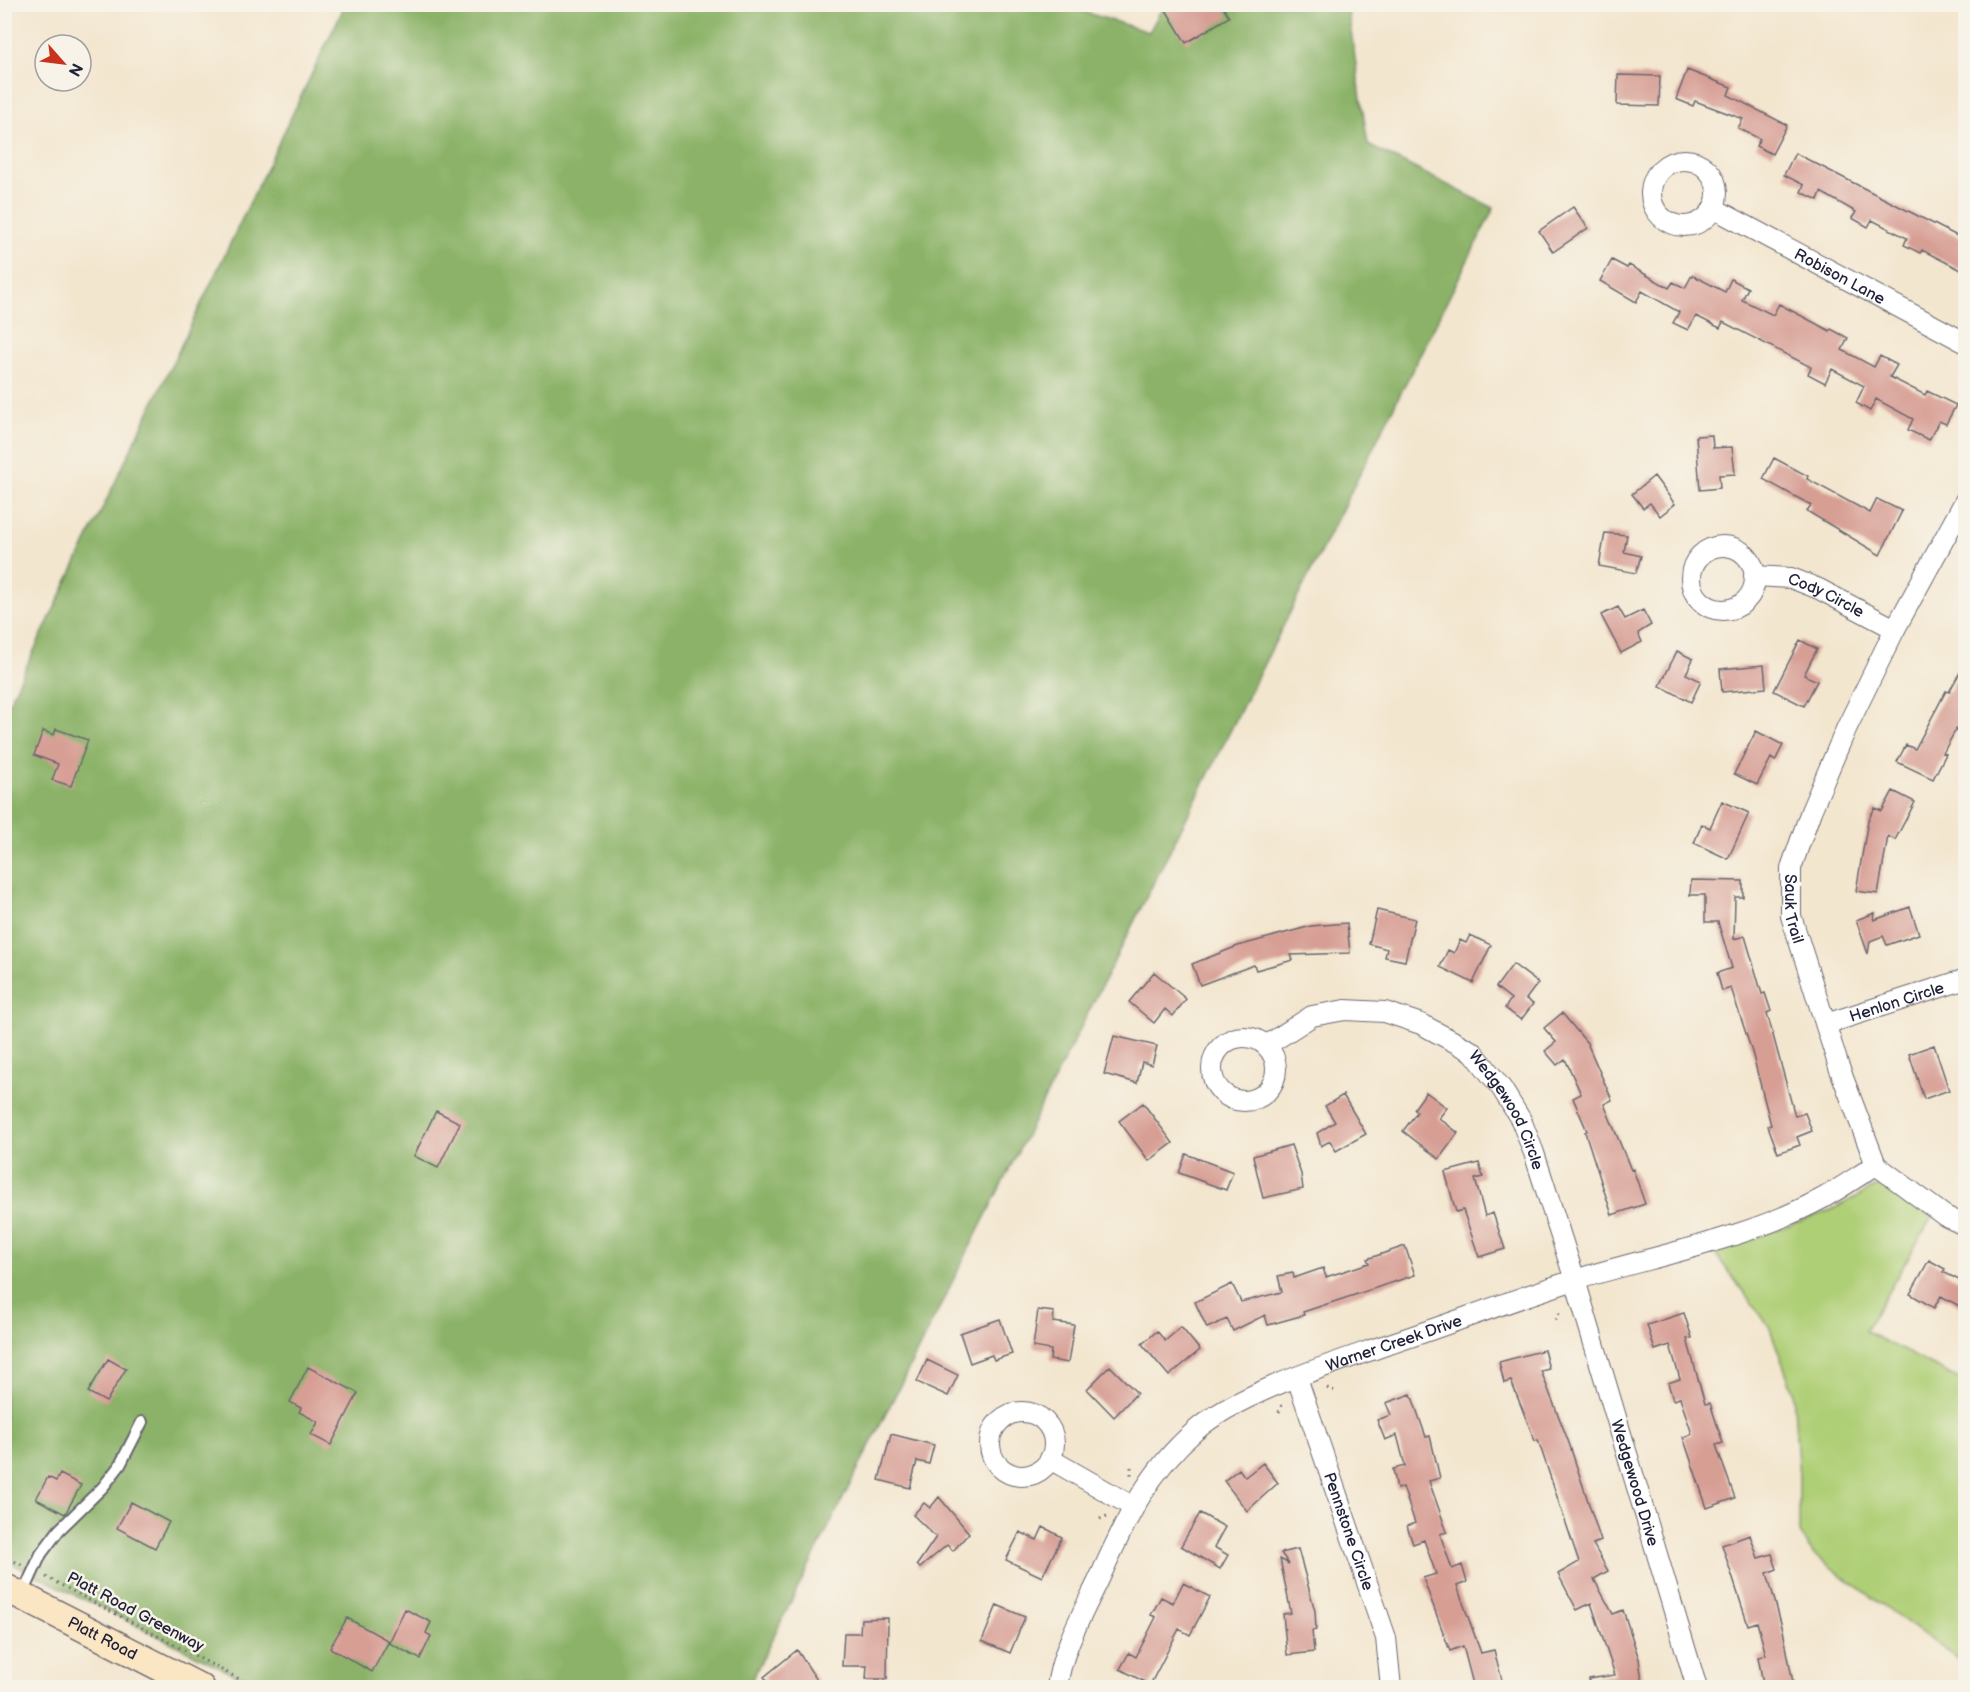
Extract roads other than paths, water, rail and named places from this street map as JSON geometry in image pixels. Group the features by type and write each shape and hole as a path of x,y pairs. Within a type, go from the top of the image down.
{"main road":[{"name":"Platt Road","path":"13,1591 201,1688"}],"street":[{"name":"Robison Lane","path":"1713,208 1965,343"},
{"name":"Sauk Trail","path":"1876,1165 1853,1108 1791,916 1791,868 1810,811 1895,629 1965,499"},
{"name":"Cody Circle","path":"1754,576 1791,578 1819,589 1895,629"},
{"name":"Henlon Circle","path":"1826,1024 1965,979"},
{"name":"Wedgewood Circle","path":"1267,1045 1312,1016 1345,1010 1404,1017 1473,1052 1485,1065 1521,1120 1575,1280"},
{"path":"1876,1165 1945,1216 1965,1226"},
{"name":"Warner Creek Drive","path":"1057,1688 1058,1675 1078,1624 1132,1506 1165,1462 1196,1430 1232,1407 1297,1378 1575,1280 1727,1236 1777,1218 1822,1199 1876,1165"},
{"name":"Wedgewood Drive","path":"1575,1280 1697,1688"},
{"name":"Pennstone Circle","path":"1297,1378 1386,1638 1391,1688"},
{"path":"1050,1459 1132,1506"}],"lane":[{"path":"13,1591 33,1571 40,1554 59,1530 103,1487 120,1465 142,1422"}]}
